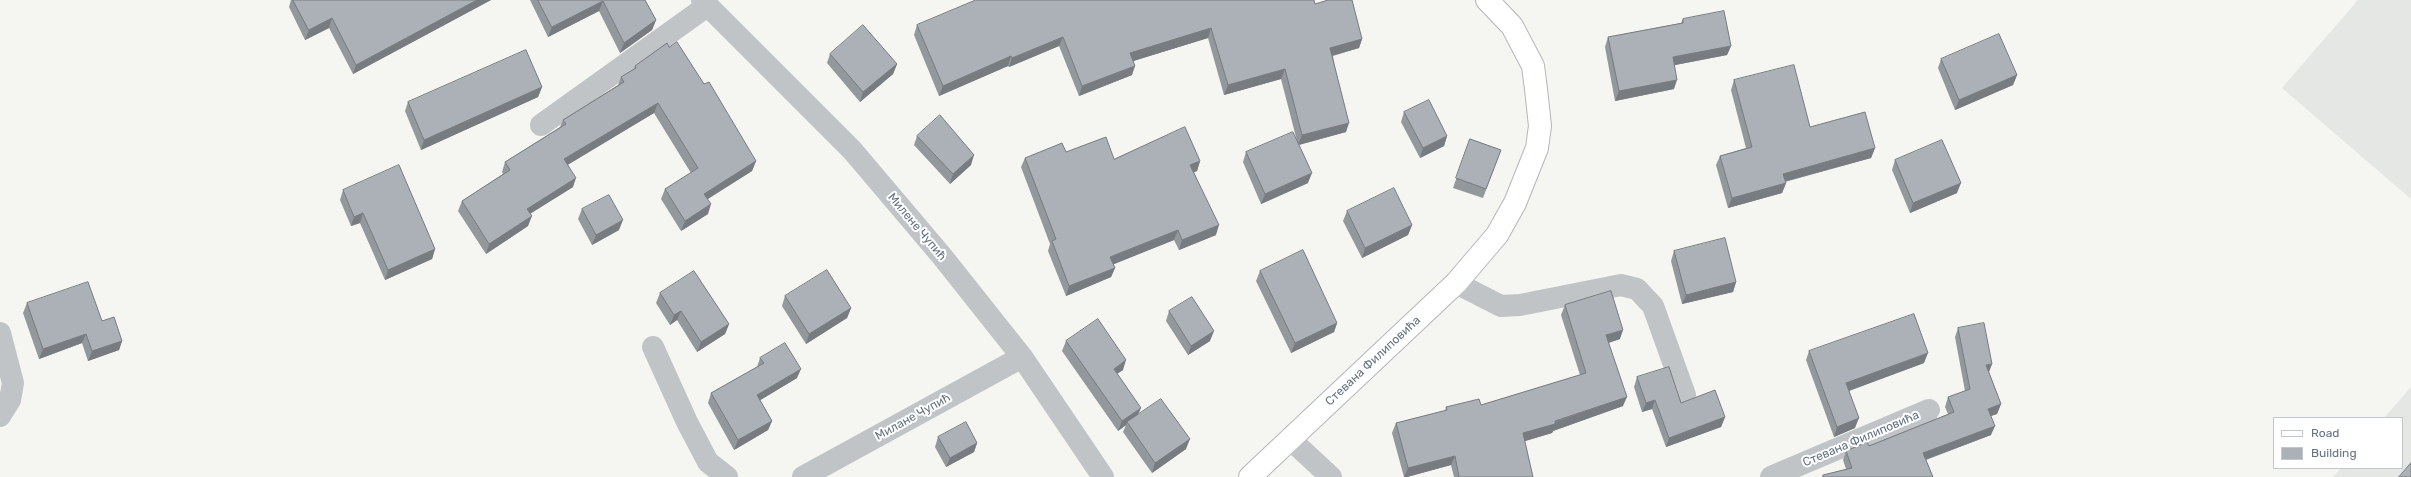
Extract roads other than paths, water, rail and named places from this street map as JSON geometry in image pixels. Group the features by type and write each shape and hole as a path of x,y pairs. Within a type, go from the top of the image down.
{"main road":[{"name":"Стевана Филиповића","path":"1250,477 1456,284 1497,234 1515,203 1536,148 1540,126 1533,66 1512,26 1487,0"}],"street":[{"path":"541,125 705,3"},
{"name":"Милене Чупић","path":"705,3 852,150 941,255 1022,357 1103,477"},
{"path":"1456,284 1501,306 1520,305 1621,285 1637,288 1653,306 1685,395"},
{"path":"0,333 13,383 10,400 0,416"},
{"path":"653,347 687,422 708,462 727,477"},
{"name":"Милане Чупић","path":"803,477 1022,357"},
{"name":"Стевана Филиповића","path":"1771,477 1929,410"},
{"path":"1290,439 1331,477"}]}
